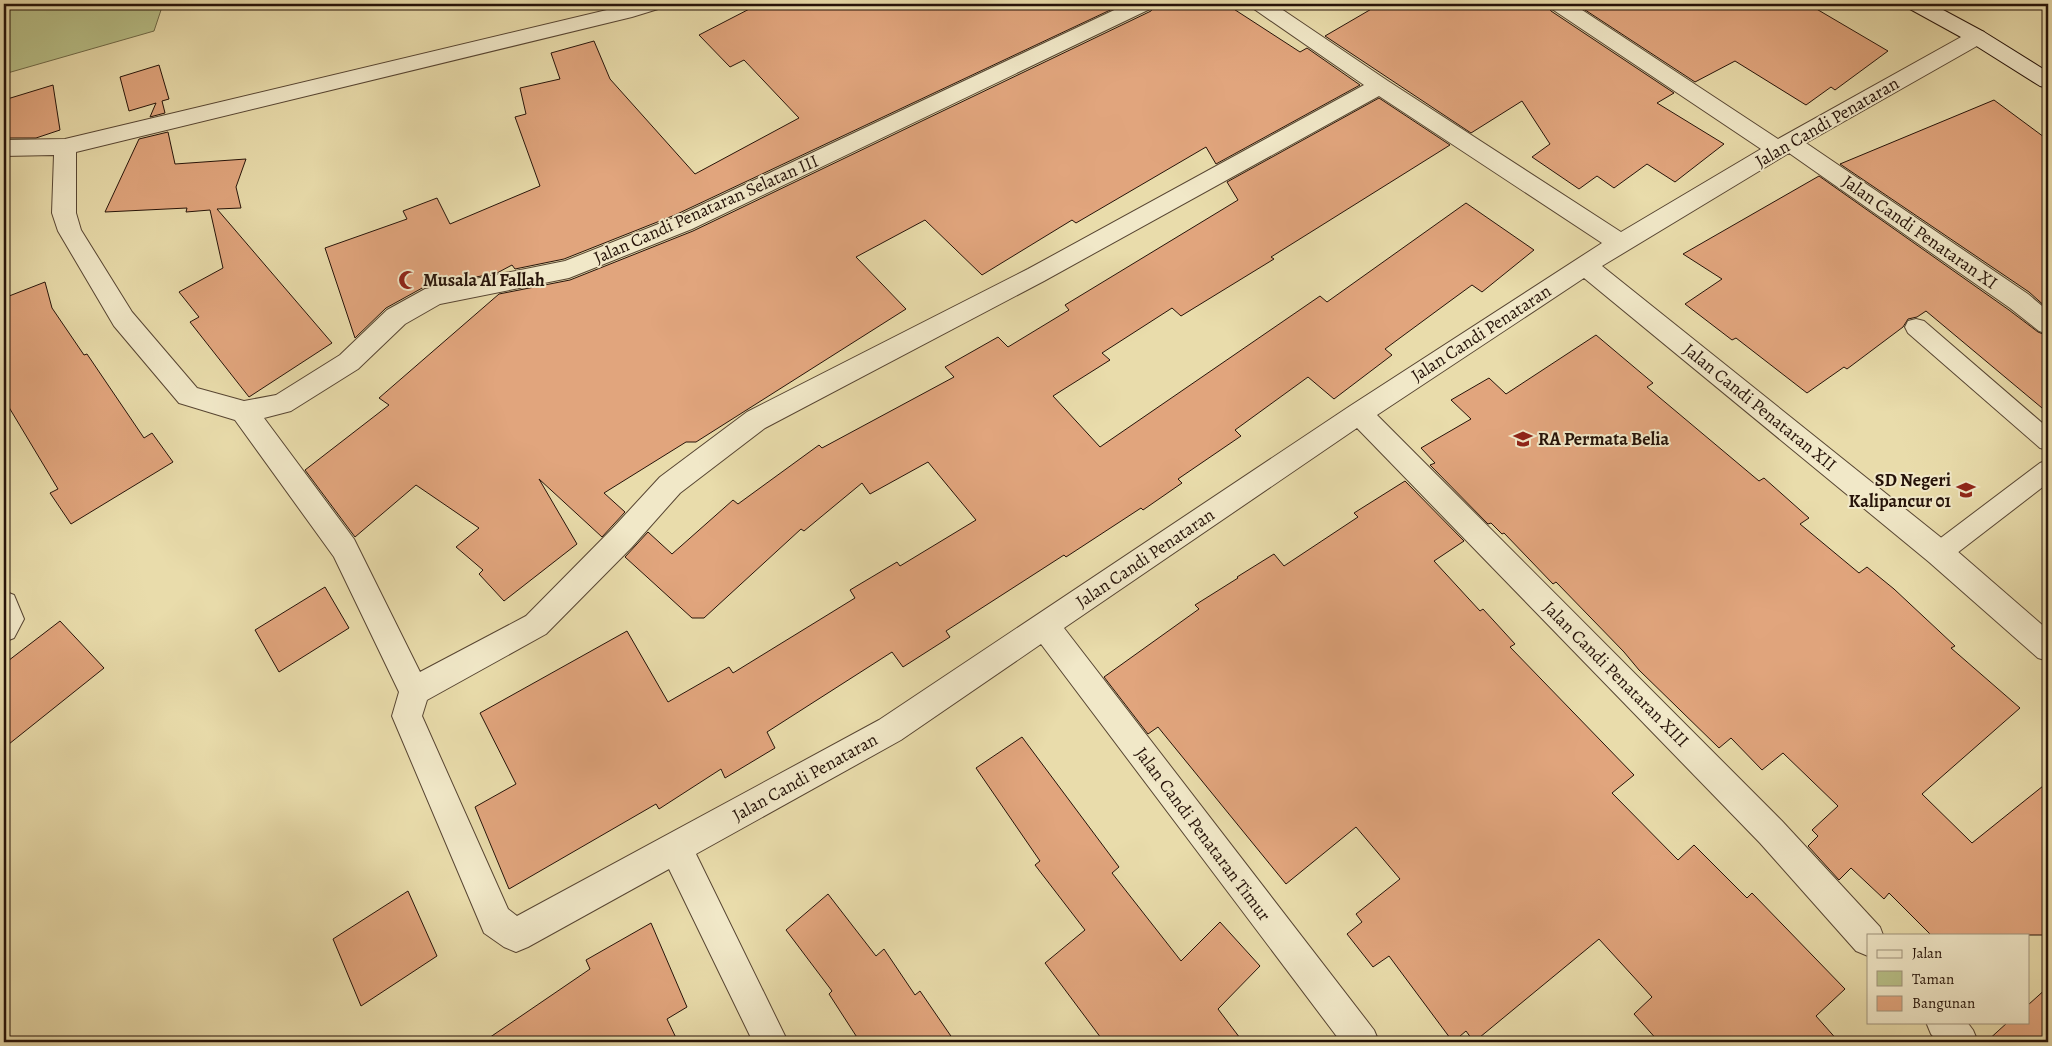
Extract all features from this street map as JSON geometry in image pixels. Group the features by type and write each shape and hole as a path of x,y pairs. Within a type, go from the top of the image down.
{"street":[{"path":"4,148 65,147 632,11 651,4"},
{"name":"Jalan Candi Penataran Selatan III","path":"244,412 282,404 349,362 396,317 434,296 569,268 613,253 684,223 1143,4"},
{"path":"1261,4 1380,86 1622,244"},
{"name":"Jalan Candi Penataran XI","path":"1559,4 1783,145 2018,301 2048,324"},
{"path":"1917,4 1977,37 2048,81"},
{"name":"Jalan Candi Penataran","path":"411,703 496,921 516,935 890,730 1359,413 1585,265 1783,145 1977,37"},
{"path":"65,147 64,213 70,231 123,319 188,396 244,412 344,548 411,703 536,624 622,538 670,484 756,420 1036,275 1380,86"},
{"name":"Jalan Candi Penataran XII","path":"1585,265 1939,553 2048,648"},
{"name":"Jalan Candi Penataran XIII","path":"1359,413 1771,832 1867,938"},
{"path":"4,604 10,619 4,629"},
{"name":"Jalan Candi Penataran Timur","path":"1044,626 1362,1042"},
{"path":"676,849 771,1042"},
{"path":"1945,1024 1961,1042"}],"lane":[{"path":"1916,327 2048,441"},
{"path":"1939,553 2048,470"}],"green space":[{"path":"4,4 163,4 154,31 4,74"}],"building":[{"path":"759,4 1123,4 675,215 564,259 515,269 512,265 497,273 424,287 386,308 355,338 325,248 407,219 403,211 437,198 450,224 540,186 515,117 526,114 520,88 560,79 551,53 594,41 610,79 695,174 799,118 744,60 730,67 699,35"},
{"path":"1155,4 1226,4 1300,52 1307,48 1360,85 1216,164 1206,147 1076,223 1072,220 982,275 925,220 856,257 906,309 696,442 686,442 604,493 625,512 602,537 539,479 577,544 504,601 479,574 483,570 456,547 479,528 416,485 355,537 305,470 389,405 379,398 499,294 570,280 693,231 1151,11"},
{"path":"1380,4 1547,4 1551,11 1674,93 1657,103 1724,144 1675,182 1647,164 1614,188 1597,176 1579,189 1532,157 1550,144 1522,101 1471,133 1325,36"},
{"path":"1576,4 1808,4 1888,51 1835,90 1831,87 1806,105 1735,61 1695,82"},
{"path":"159,65 169,99 162,101 165,113 150,117 156,103 129,111 120,77"},
{"path":"53,85 60,130 36,138 4,138 4,100"},
{"path":"1379,98 1450,145 1271,257 1274,259 1181,316 1172,308 1102,353 1110,360 1053,396 1100,447 1320,296 1327,302 1466,203 1534,250 1482,292 1472,285 1385,349 1392,355 1334,399 1308,377 1235,430 1241,436 1178,479 1182,483 1143,510 1141,508 1066,557 1064,555 946,631 950,637 903,667 892,652 767,732 775,748 725,778 721,769 659,809 656,804 509,889 475,807 516,784 480,713 627,631 668,702 729,667 733,673 855,598 850,590 897,562 900,566 976,520 928,462 870,494 862,483 804,531 801,529 704,618 692,618 625,557 648,532 672,554 733,500 738,504 819,445 822,448 954,377 945,367 998,337 1008,347 1069,310 1065,305 1238,200 1227,182"},
{"path":"1994,100 2048,140 2048,309 2029,292 1840,164"},
{"path":"168,132 175,164 246,159 236,187 241,208 217,209 332,343 249,397 190,322 199,317 179,292 223,268 210,210 186,212 187,208 105,212 139,139"},
{"path":"1819,176 2038,332 2048,336 2048,413 1926,311 1917,317 1908,319 1903,327 1847,369 1844,367 1807,393 1736,338 1732,340 1685,304 1722,279 1683,254"},
{"path":"45,282 52,308 84,355 87,354 144,438 152,433 173,462 71,524 50,493 58,489 4,399 4,298"},
{"path":"1596,335 1653,383 1647,387 1759,481 1764,478 1809,518 1800,524 1859,573 1867,567 1894,589 1955,646 1951,648 2020,708 1922,794 1972,843 2048,782 2048,935 1930,934 1889,893 1884,899 1851,868 1839,880 1808,846 1818,836 1812,830 1838,806 1783,753 1762,770 1731,738 1719,748 1639,670 1556,582 1553,584 1504,533 1502,534 1491,523 1488,524 1430,465 1435,463 1421,448 1471,419 1451,400 1489,378 1506,394"},
{"path":"1405,481 1464,541 1434,561 1480,611 1483,609 1515,644 1510,647 1634,775 1612,793 1678,860 1694,845 1747,898 1752,893 1845,989 1816,1016 1839,1042 1659,1042 1634,1014 1652,997 1599,939 1474,1042 1466,1031 1453,1042 1389,956 1373,967 1347,934 1362,922 1356,914 1400,879 1356,827 1286,884 1158,727 1148,734 1104,677 1199,609 1195,605 1237,577 1274,554 1284,566 1358,517 1354,513"},
{"path":"325,587 349,628 279,672 255,630"},
{"path":"60,621 104,668 4,748 4,664"},
{"path":"1022,737 1119,867 1112,873 1181,961 1220,922 1260,966 1218,1009 1243,1042 1104,1042 1045,963 1085,930 1035,865 1040,861 976,768"},
{"path":"408,891 437,956 361,1006 333,939"},
{"path":"828,894 876,956 884,949 915,995 920,991 955,1042 860,1042 829,994 832,991 786,930"},
{"path":"651,923 687,1007 667,1019 678,1042 483,1042 590,969 586,960"},
{"path":"2048,987 2048,1042 1986,1042 2006,1024 2030,1024 2030,1003"}],"place":[{"name":"Musala Al Fallah","path":"408,280"},
{"name":"RA Permata Belia","path":"1523,439"},
{"name":"SD Negeri Kalipancur 01","path":"1966,490"}]}
